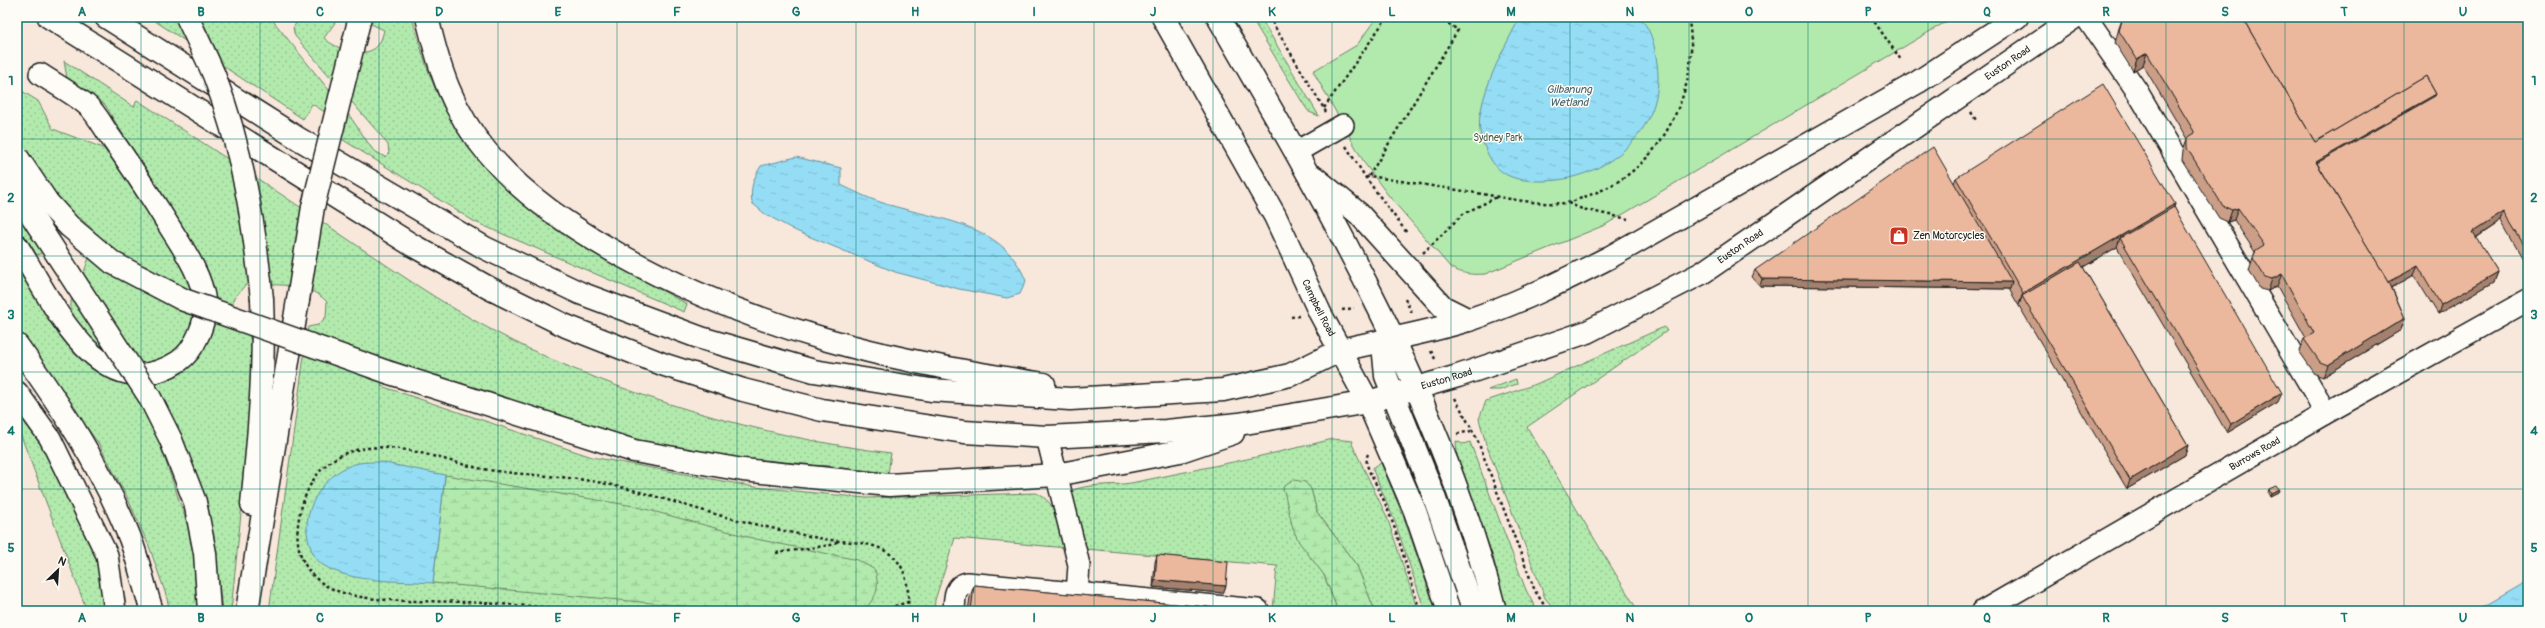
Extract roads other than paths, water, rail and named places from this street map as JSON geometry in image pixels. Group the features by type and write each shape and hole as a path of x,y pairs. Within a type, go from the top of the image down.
{"main road":[{"path":"49,17 412,245 489,288 566,326 664,365 743,390 822,410 964,432 1047,437 1166,431 1280,418"},
{"path":"106,17 299,139 485,248 580,293 694,336 814,370 931,390 1070,399 1223,390 1290,375 1341,350"},
{"path":"187,17 214,76 239,155 255,230 262,299 264,343 262,406 244,611"},
{"path":"247,611 313,207 360,17"},
{"path":"427,17 441,73 459,112 486,152 515,183 551,211 596,241 656,274 723,306 802,333 892,358 969,373 1059,387 1218,378 1393,337 1422,333 1469,320 1562,282 1610,257 1918,82 2016,17"},
{"name":"Campbell Road","path":"1163,17 1276,216 1320,313 1368,402 1415,511 1449,611"},
{"path":"1218,17 1307,171 1393,337 1416,388 1463,506 1495,611"},
{"name":"Euston Road","path":"1280,418 1368,402 1416,388 1586,332 1702,273 2076,17"},
{"path":"17,157 48,203 69,226 113,263 184,300 390,373 634,451 743,470 889,485 1056,475 1180,451 1280,418"},
{"path":"1307,171 1359,214 1443,307 1469,320"},
{"path":"17,193 149,396 171,440 195,502 205,553 208,611"},
{"path":"1393,337 1384,355 1386,376 1432,491 1474,611"},
{"path":"17,345 52,393 96,466 130,539 152,611"}],"street":[{"path":"2086,17 2137,91 2317,397 2324,414"},
{"path":"17,245 81,345 101,363 120,372 140,376 165,370 183,358 196,340 202,322 205,303 201,283 192,263 132,166 88,106 40,74"},
{"path":"1296,152 1339,128"},
{"name":"Burrows Road","path":"1983,611 2324,414 2528,300"},
{"path":"17,392 50,438 107,555 115,611"},
{"path":"1047,437 1080,565 1077,594"},
{"path":"954,611 956,592 962,584 967,583 1258,610"}],"water":[{"name":"Gilbanung Wetland","path":"1520,17 1638,17 1646,26 1654,44 1657,63 1658,88 1652,110 1642,130 1627,148 1609,162 1588,172 1565,179 1532,181 1515,178 1508,175 1495,166 1490,159 1481,137 1479,124 1480,115 1491,77"},
{"path":"796,157 841,168 841,185 870,198 964,225 984,234 1001,245 1015,261 1026,281 1020,294 1007,298 959,289 895,272 796,231 765,214 752,203 751,193 754,179 758,171 761,166"},
{"path":"380,462 445,475 433,583 376,580 348,575 323,565 315,557 308,539 307,527 313,503 319,492 337,473 347,467 359,463"},
{"path":"2528,581 2528,611 2476,611"}],"place":[{"name":"Zen Motorcycles","path":"1899,236"}],"park label":[{"name":"Sydney Park","path":"1498,138"}]}
